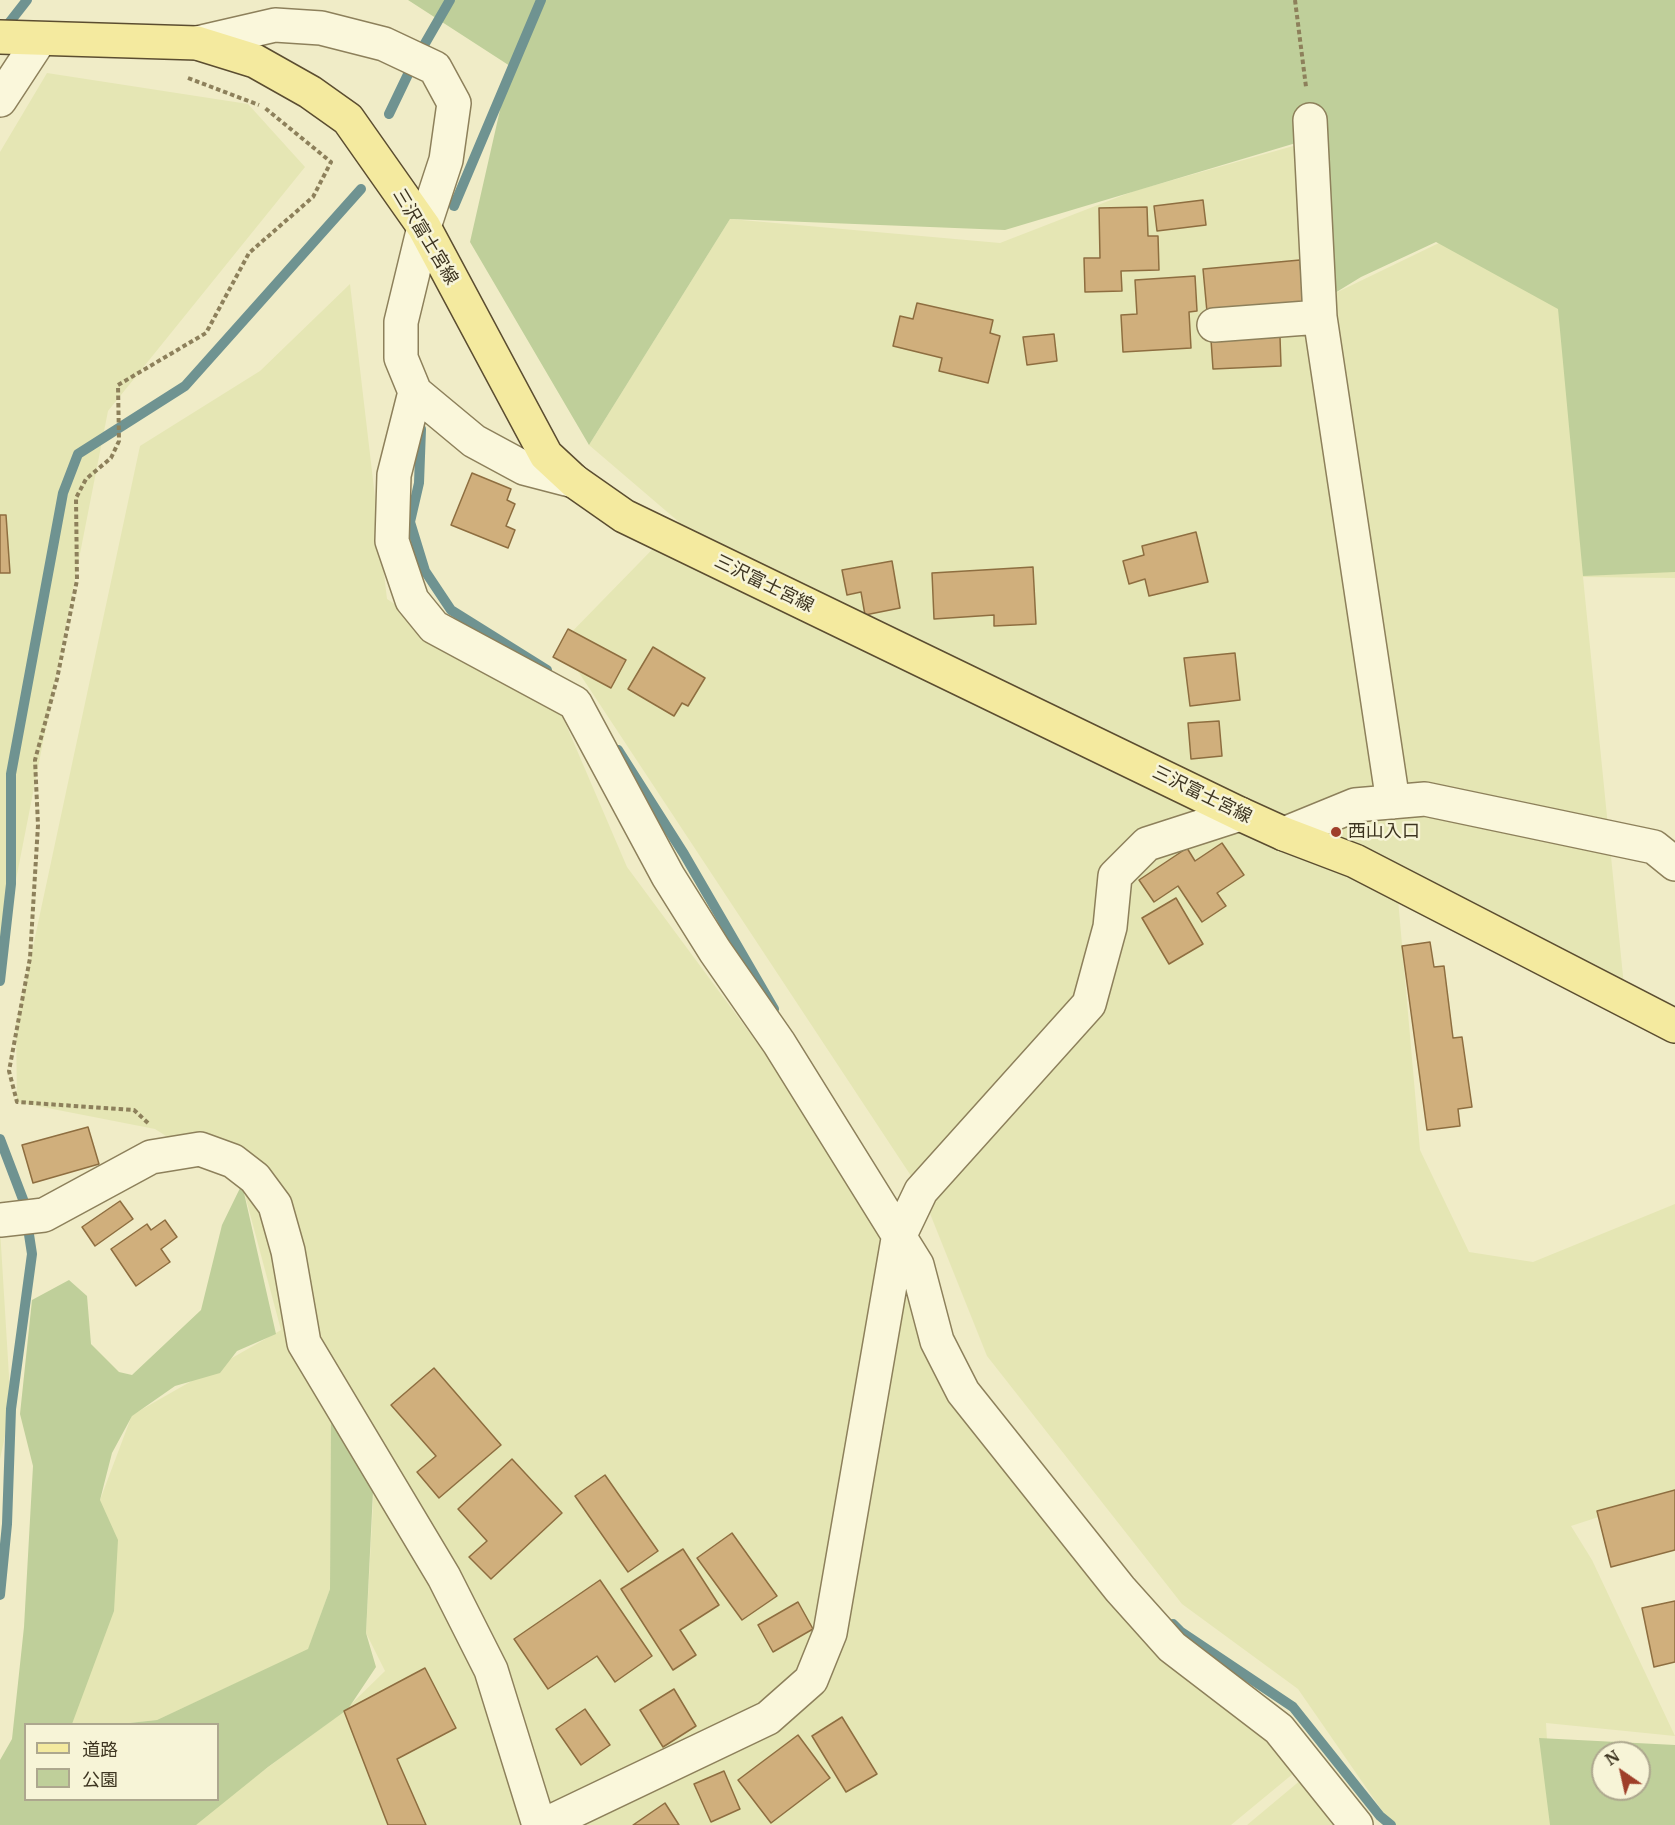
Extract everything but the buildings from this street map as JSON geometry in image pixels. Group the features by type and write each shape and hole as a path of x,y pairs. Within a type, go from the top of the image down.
{"main road":[{"name":"三沢富士宮線","path":"21,38 197,42 255,61 310,92 348,119 424,227 546,455 574,481 624,516 1240,814 1284,834 1355,861 1675,1026"}],"street":[{"path":"197,42 276,25 321,28 395,50 435,68 454,103 446,160 424,227 400,322 402,358 415,392 474,441 524,468 574,481"},
{"path":"0,100 21,38"},
{"path":"1310,120 1320,316 1393,802"},
{"path":"1214,325 1320,316"},
{"path":"415,392 394,476 392,541 412,600 434,627 575,703 668,876 861,1172 898,1239 916,1265 937,1341 963,1392 1120,1588 1172,1647 1279,1729 1356,1825"},
{"path":"1284,834 1355,805 1425,799 1643,845 1654,848 1675,864"},
{"path":"544,1825 768,1718 812,1680 830,1633 898,1239 921,1191 1089,1004 1110,927 1115,876 1147,844 1240,814"},
{"path":"0,1220 44,1215 151,1157 200,1149 233,1161 255,1178 275,1205 288,1251 304,1343 444,1577 490,1670 539,1825"}],"path":[{"path":"1295,0 1310,120"},
{"path":"151,1157 155,1129 134,1110 17,1102 9,1071 30,958 38,825 35,760 57,680 77,580 76,498 86,479 111,458 119,441 118,385 206,333 249,253 313,197 331,162 262,106 190,80 156,42"}],"green space":[{"path":"408,0 1675,0 1675,572 1583,576 1558,309 1436,242 1361,277 1330,296 1326,134 1005,230 730,219 589,445 470,242 510,66"},
{"path":"47,73 248,104 305,167 108,411 0,961 0,152"},
{"path":"1311,141 1319,301 1565,182 1675,247 1675,578 1583,577 1624,986 1398,899 1420,1150 1469,1252 1533,1262 1675,1204 1675,1492 1571,1526 1592,1560 1675,1736 1546,1723 1552,1825 1392,1825 1298,1689 1182,1604 987,1356 921,1191 560,644 679,522 589,445 730,219 1000,243 1134,191"},
{"path":"350,284 387,599 561,713 627,867 863,1186 940,1383 1097,1574 1136,1632 1306,1763 1231,1825 190,1825 344,1711 385,1671 366,1633 374,1485 331,1416 330,1589 308,1650 157,1720 129,1723 71,1723 100,1500 132,1415 281,1330 242,1184 155,1129 17,1102 16,1026 140,446 260,371"},
{"path":"242,1184 276,1334 237,1351 220,1373 175,1386 132,1416 112,1453 100,1500 118,1540 114,1611 72,1723 24,1723 24,1801 219,1801 219,1723 129,1723 157,1720 308,1649 330,1589 331,1414 373,1491 366,1633 376,1667 348,1709 268,1767 196,1825 0,1825 0,1760 12,1739 24,1627 33,1466 20,1414 32,1300 69,1280 87,1296 91,1344 119,1372 132,1375 201,1310 222,1225"},
{"path":"0,1229 11,1409 0,1459"},
{"path":"1539,1738 1597,1741 1591,1741 1591,1801 1651,1801 1651,1744 1675,1745 1675,1825 1550,1825"},
{"path":"1314,1769 1369,1825 1247,1825"}],"waterway":[{"path":"2,32 27,0"},
{"path":"389,114 412,66 450,0"},
{"path":"454,206 541,0"},
{"path":"0,981 11,884 11,774 63,493 78,454 185,386 361,189"},
{"path":"421,429 419,483 410,522 425,571 451,610 547,670"},
{"path":"618,750 684,854 774,1009"},
{"path":"0,1139 24,1202 32,1254 11,1409 7,1524 0,1595"},
{"path":"1173,1624 1181,1632 1293,1707 1380,1816 1391,1825"}],"place":[{"name":"西山入口","path":"1336,832"}]}
